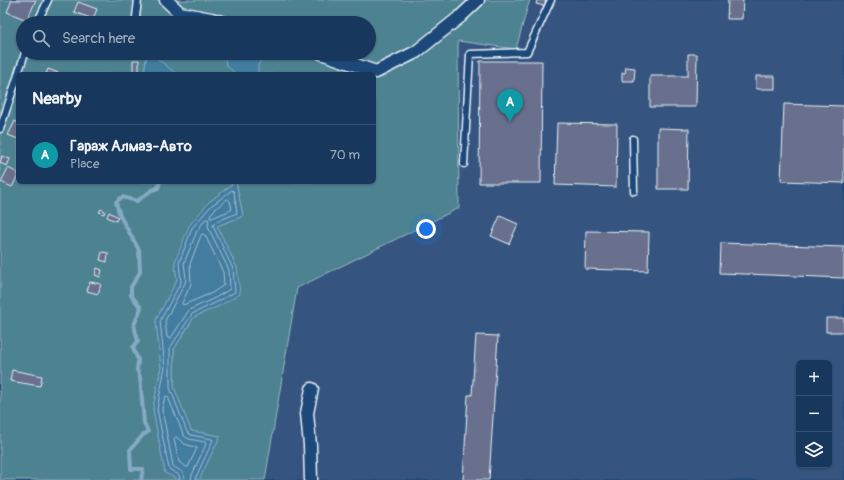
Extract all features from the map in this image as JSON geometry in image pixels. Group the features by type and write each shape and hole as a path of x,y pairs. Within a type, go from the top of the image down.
{"street":[{"path":"166,0 180,13 196,16"},
{"path":"342,60 376,72 416,52 461,16 478,0"},
{"path":"311,480 307,413 312,389"}],"lane":[{"path":"40,16 48,0"},
{"path":"136,16 138,0"},
{"path":"464,164 470,54 526,52 551,0"},
{"path":"19,72 23,60"},
{"path":"0,129 16,80"},
{"path":"633,139 634,191"}],"shaded area":[{"path":"530,0 844,0 844,480 265,480 297,288 399,236 459,208 458,41 527,9"}],"green space":[{"path":"0,0 530,0 516,49 458,41 459,208 297,288 265,480 199,480 220,436 191,431 174,387 174,349 194,317 219,306 237,268 217,226 243,216 236,184 376,184 376,72 174,72 159,60 376,60 376,16 16,16 16,60 146,60 144,72 16,72 16,184 232,184 208,203 175,262 177,280 156,320 161,367 153,409 165,472 179,480 0,480"}],"water":[{"path":"146,60 159,60 174,72 144,72"},
{"path":"225,60 261,60 258,65 258,72 234,72 226,65"},
{"path":"232,184 236,184 243,216 217,226 237,268 240,294 219,306 194,317 174,349 174,387 191,431 220,436 199,480 179,480 165,473 153,409 161,367 156,320 177,280 175,262 189,226 208,203"}],"building":[{"path":"12,0 36,0 29,16 17,16 7,12"},
{"path":"537,0 546,0 544,6 536,4"},
{"path":"728,0 743,0 742,19 727,19"},
{"path":"78,2 97,9 94,16 85,16 74,12"},
{"path":"688,54 697,54 696,107 650,107 650,76 688,76"},
{"path":"133,60 139,60 139,72 133,72"},
{"path":"480,61 542,61 541,183 479,183"},
{"path":"626,67 635,68 634,81 622,81 622,73 625,73"},
{"path":"48,69 56,72 47,72"},
{"path":"756,76 775,76 775,89 756,89"},
{"path":"784,104 844,106 844,183 781,181"},
{"path":"15,121 16,138 8,135"},
{"path":"557,123 617,124 616,187 555,185"},
{"path":"658,128 689,129 688,189 658,189"},
{"path":"2,156 10,159 7,166 0,163"},
{"path":"8,168 16,172 16,179 12,187 1,182"},
{"path":"101,209 105,211 104,214 99,212"},
{"path":"109,212 118,217 116,221 107,217"},
{"path":"500,216 518,224 509,244 491,236"},
{"path":"586,231 649,232 648,271 585,269"},
{"path":"721,243 844,247 844,278 720,273"},
{"path":"102,252 108,253 107,262 100,260"},
{"path":"97,268 102,270 100,277 95,275"},
{"path":"90,282 101,284 98,294 87,291"},
{"path":"826,318 844,318 844,332 826,332"},
{"path":"476,335 498,336 489,480 463,480 468,395 472,395"},
{"path":"12,370 42,376 40,386 10,381"}],"waterway":[{"path":"141,480 143,469 131,469 130,450 143,435 148,432 144,423 140,377 137,370 138,360 133,348 138,341 134,325 141,308 131,295 131,287 140,272 139,250 120,216 116,202 122,197 137,201 152,190 158,188 159,184"}],"place":[{"name":"Гараж Алмаз-Авто","path":"510,122"}]}
